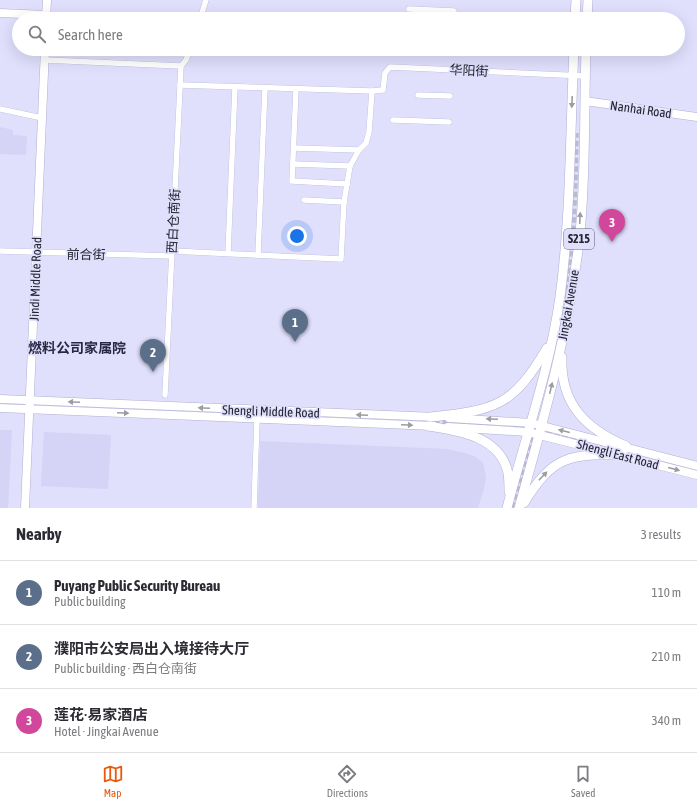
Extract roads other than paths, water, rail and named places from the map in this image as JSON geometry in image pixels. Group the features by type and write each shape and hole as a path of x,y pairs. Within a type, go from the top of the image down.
{"main road":[{"path":"46,12 47,0"},
{"path":"575,12 576,0"},
{"path":"587,12 588,0"},
{"path":"0,13 12,14"},
{"name":"Jindi Middle Road","path":"25,508 44,56"},
{"name":"Jingkai Avenue","path":"509,503 552,340 560,297 567,231 574,56"},
{"name":"Jingkai Avenue","path":"520,508 564,336 580,233 586,56"},
{"name":"Nanhai Road","path":"585,101 697,117"},
{"path":"564,336 562,372 563,382 573,406 590,426 625,451"},
{"path":"429,422 502,402 522,386 552,340"},
{"name":"Shengli Middle Road","path":"0,399 30,405 257,419 429,422"},
{"name":"Shengli Middle Road","path":"0,408 30,405 429,422 530,427 541,430"},
{"path":"429,422 469,434 482,439 492,446 499,455 508,473 509,503"},
{"name":"Shengli East Road","path":"541,430 625,451 697,466"},
{"path":"520,508 539,479 558,464 570,458 584,455 625,451"},
{"name":"Shengli East Road","path":"625,451 697,475"}],"street":[{"path":"202,12 206,0"},
{"path":"409,9 454,11"},
{"name":"西白仓南街","path":"164,395 181,66 187,56"},
{"path":"44,60 181,66"},
{"name":"华阳街","path":"372,91 383,90 385,73 390,67 585,76"},
{"path":"180,85 372,91 369,132 366,143 358,150 350,166 344,202 304,200"},
{"path":"228,253 235,87"},
{"path":"258,254 265,88"},
{"path":"296,89 292,181 347,184"},
{"path":"418,95 450,96"},
{"path":"0,109 42,118"},
{"path":"393,120 449,122"},
{"path":"294,148 358,150"},
{"path":"293,164 350,166"},
{"name":"前合街","path":"0,251 36,253 228,253 341,259 344,202"},
{"path":"254,508 257,419"}],"tunnel":[{"path":"553,357 564,302 571,246 575,189 576,133"},
{"path":"434,422 492,425"},
{"path":"513,426 534,428 660,462"},
{"path":"514,508 533,431"}],"place":[{"name":"莲花·易家酒店","path":"612,242"},
{"name":"Puyang Public Security Bureau","path":"295,342"},
{"name":"濮阳市公安局出入境接待大厅","path":"153,372"}],"district":[{"name":"燃料公司家属院","path":"77,348"}]}
